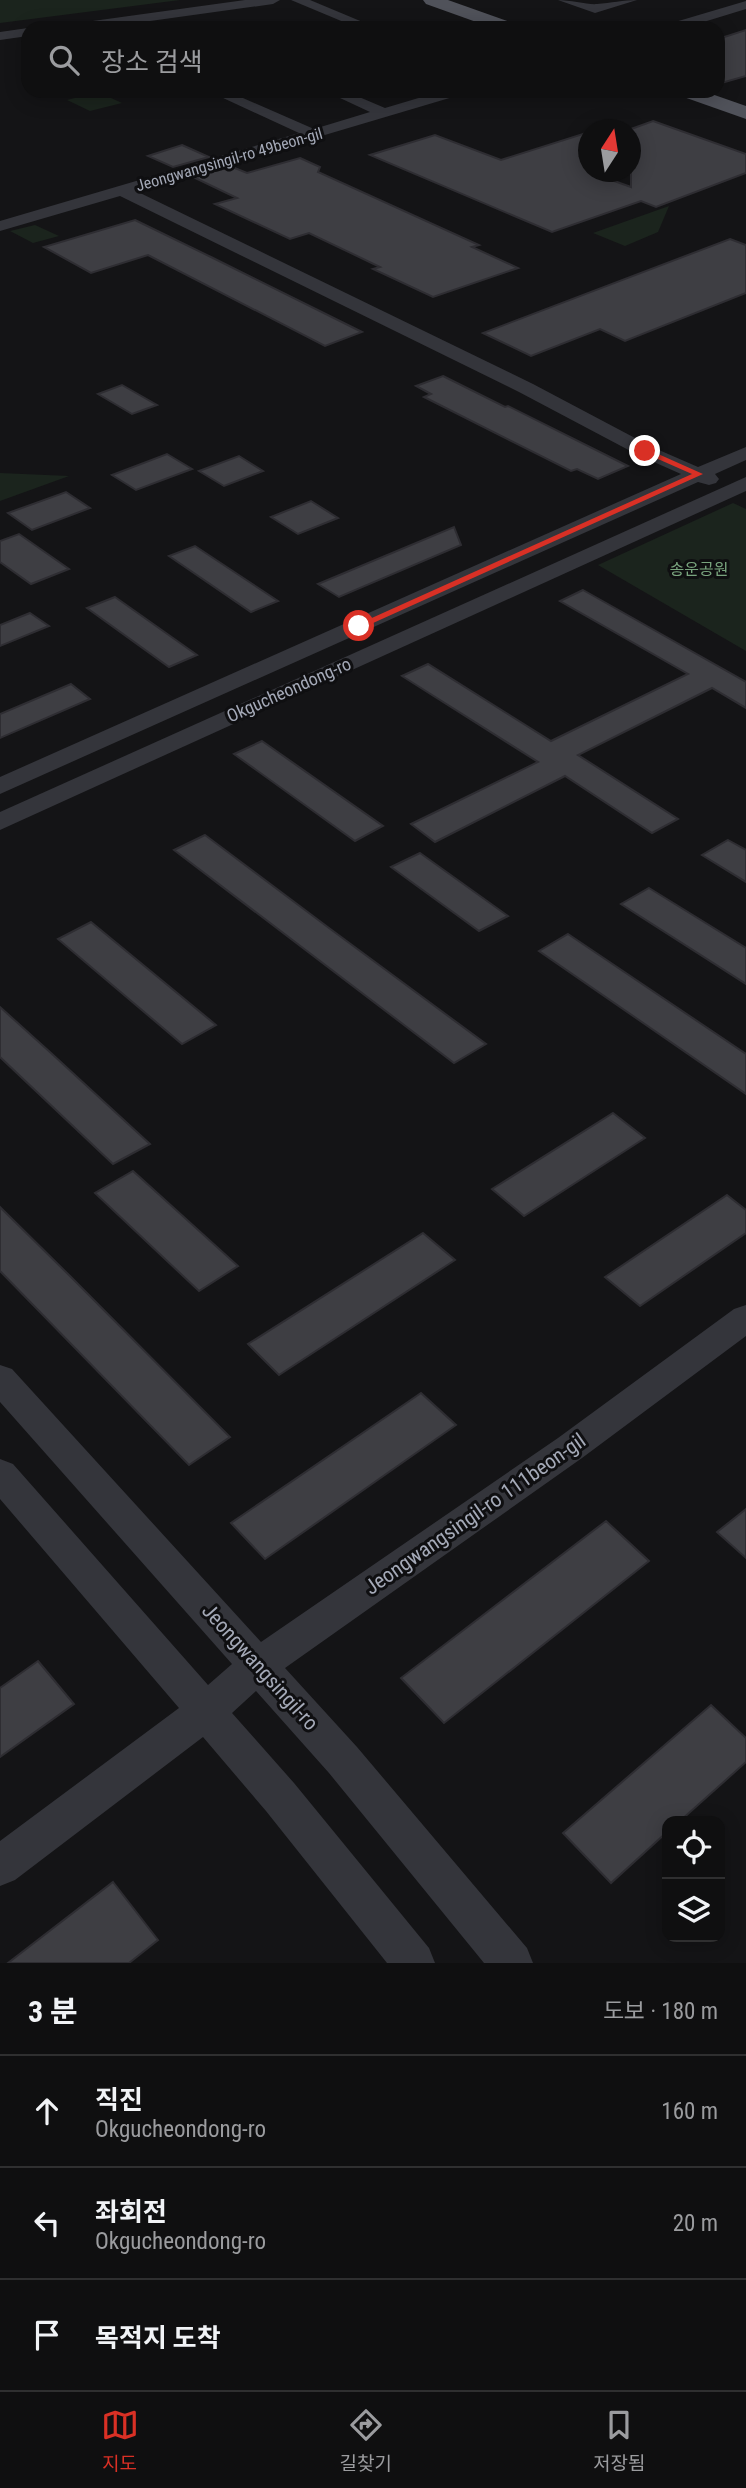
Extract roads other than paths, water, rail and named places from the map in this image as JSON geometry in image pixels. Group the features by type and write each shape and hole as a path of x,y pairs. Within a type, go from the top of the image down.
{"main road":[{"path":"432,0 490,21"},
{"path":"704,98 746,113"}],"street":[{"path":"120,21 273,0"},
{"path":"298,0 348,20"},
{"path":"565,0 595,9 630,0"},
{"path":"693,21 746,5"},
{"path":"149,17 159,21"},
{"path":"0,36 21,33"},
{"path":"231,98 313,134"},
{"path":"349,98 385,113"},
{"name":"Jeongwangsingil-ro 49beon-gil","path":"0,226 435,98"},
{"name":"Okgucheondong-ro","path":"121,190 515,382 645,451 741,490"},
{"name":"Okgucheondong-ro","path":"0,786 746,453"},
{"name":"Okgucheondong-ro","path":"0,822 741,490"},
{"name":"Jeongwangsingil-ro 111beon-gil","path":"0,1866 206,1711 258,1665 570,1448 746,1318"},
{"name":"Jeongwangsingil-ro","path":"0,1379 343,1759 512,1963"},
{"path":"0,1474 280,1797 414,1963"}],"park label":[{"name":"송운공원","path":"699,569"}]}
